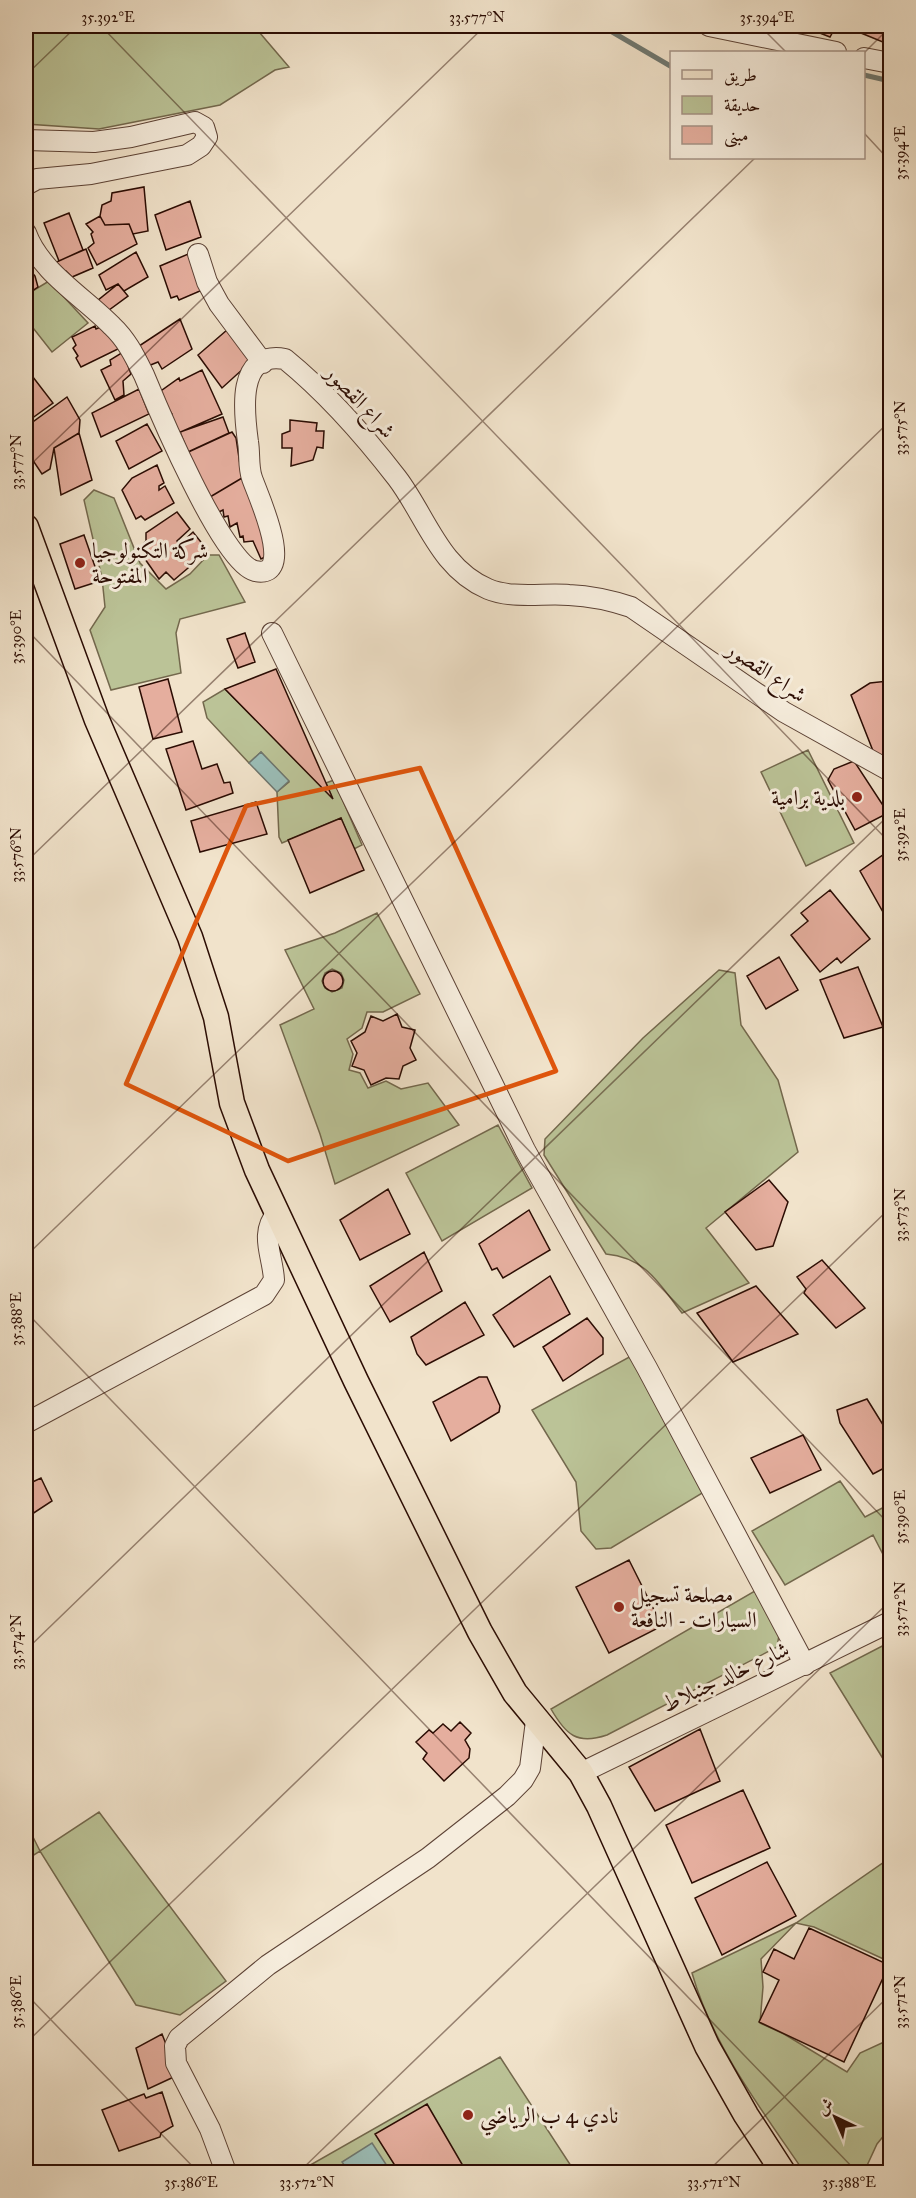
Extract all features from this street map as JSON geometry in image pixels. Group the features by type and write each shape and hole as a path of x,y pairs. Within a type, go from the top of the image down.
{"main road":[{"path":"26,527 100,728 156,853 190,938 216,1017 232,1102 246,1144 277,1213 356,1382 480,1632 515,1693 580,1773 617,1841 655,1935 707,2046 746,2115 783,2172"}],"street":[{"path":"709,26 831,51"},
{"path":"865,58 891,63"},
{"path":"26,140 94,142 140,135 195,122 204,127 207,137 195,151 187,155 92,174 38,178 26,185"},
{"path":"26,233 45,262 114,327 132,350 205,506 245,566 258,572 270,566 275,555 275,546 251,476 244,394 247,380 263,363 219,304 207,282 198,254"},
{"name":"شراع القصور","path":"263,363 269,358 285,359 329,396 399,481 436,545 473,580 500,592 592,597 631,607 784,712 891,771"},
{"path":"272,633 525,1150 647,1368 805,1665"},
{"path":"26,1423 264,1295 274,1280 267,1235 270,1221 277,1213"},
{"name":"شارع خالد جنبلاط","path":"580,1773 891,1622"},
{"path":"226,2172 210,2128 176,2063 175,2046 179,2038 268,1965 428,1858 518,1786 530,1768 536,1721"}],"highlighted area":[{"path":"420,768 556,1071 288,1161 126,1084 246,806"}],"green space":[{"path":"26,26 254,26 289,67 275,70 220,105 99,129 26,124"},
{"path":"49,281 88,323 52,352 26,319 26,295"},
{"path":"94,490 114,498 140,563 166,589 190,574 208,555 219,555 245,602 180,619 176,633 181,673 111,690 90,630 105,607 102,578 84,500"},
{"path":"225,689 332,797 326,783 334,780 362,845 354,849 341,818 282,843 279,837 277,792 289,782 261,752 249,763 207,718 203,702"},
{"path":"808,750 854,843 806,866 761,772"},
{"path":"377,913 420,994 383,1012 367,1012 362,1028 347,1039 353,1054 349,1070 360,1073 368,1088 386,1081 401,1089 428,1083 459,1125 335,1184 320,1134 280,1025 314,1009 285,950 335,933","holes":["332,969 341,973 344,980 342,988 332,992 325,988 322,981 325,973"]},
{"path":"719,970 735,973 741,1025 778,1080 798,1152 706,1228 749,1283 682,1313 659,1283 642,1267 620,1256 606,1254 544,1155 545,1139 643,1038"},
{"path":"498,1125 532,1188 442,1241 406,1173"},
{"path":"633,1355 704,1492 611,1548 596,1549 581,1531 576,1482 532,1410"},
{"path":"840,1481 865,1517 890,1504 890,1568 873,1535 785,1585 752,1531"},
{"path":"760,1588 780,1629 777,1647 607,1735 597,1738 573,1736 551,1709"},
{"path":"890,1642 890,1770 830,1673"},
{"path":"99,1812 226,1981 180,2015 136,2005 40,1851"},
{"path":"26,1823 40,1851 26,1860"},
{"path":"890,1858 890,1962 814,1927 796,1923"},
{"path":"796,1923 761,1959 763,1987 760,2023 784,2034 847,2072 860,2053 884,2042 890,2053 890,2128 877,2144 864,2172 804,2172 740,2077 712,2027 692,1973"},
{"name":"نادي 4 ب الرياضي","path":"500,2057 575,2172 298,2172"}],"water":[{"path":"261,752 289,781 277,792 249,763"},
{"path":"372,2143 391,2172 349,2172 342,2162"}],"building":[{"path":"802,26 836,26 830,37"},
{"path":"864,26 890,26 890,45 861,33"},
{"path":"144,187 148,231 133,234 129,224 105,225 100,216 102,205 111,201 112,193"},
{"path":"190,201 201,237 166,250 155,215"},
{"path":"69,213 83,250 59,261 44,223"},
{"path":"100,216 105,225 129,224 137,244 97,265 88,248 94,243 91,234 93,232 86,224"},
{"path":"86,249 93,268 72,277 66,271 60,273 54,263"},
{"path":"136,252 148,277 124,291 118,284 106,290 99,275"},
{"path":"193,252 202,282 200,291 179,300 177,296 171,298 160,266"},
{"path":"26,265 35,276 38,287 26,295"},
{"path":"118,284 128,296 105,313 97,301"},
{"path":"180,319 192,349 162,369 158,362 148,366 136,348"},
{"path":"95,326 96,329 103,326 120,348 81,367 73,348 76,345 72,337"},
{"path":"227,330 255,358 222,388 198,355"},
{"path":"123,352 131,374 123,381 124,395 115,400 101,370 111,365 110,360"},
{"path":"26,368 53,403 31,419 26,412"},
{"path":"202,370 222,414 176,434 168,417 172,414 158,393 179,378 180,381"},
{"path":"139,389 149,414 101,437 92,413"},
{"path":"67,397 80,420 79,433 54,448 50,469 42,474 26,450 26,427"},
{"path":"223,417 229,433 188,452 180,432"},
{"path":"290,420 317,423 316,431 324,431 323,448 317,447 313,460 291,466 292,448 282,448 282,434 290,431"},
{"path":"147,424 162,451 129,469 116,441"},
{"path":"232,432 236,438 242,478 210,497 184,454"},
{"path":"79,433 92,480 61,495 54,448"},
{"path":"157,465 164,483 159,486 159,490 165,486 174,503 145,520 141,516 136,519 122,490 132,478"},
{"path":"242,478 271,554 261,559 253,541 244,542 243,536 240,537 237,523 230,527 228,516 224,517 223,510 219,512 210,497"},
{"path":"177,512 190,529 177,541 179,545 193,532 208,551 174,580 166,572 159,579 138,549 146,541 146,533"},
{"name":"شركة التكنولوجيا المفتوحة","path":"84,535 100,581 75,589 60,544"},
{"path":"245,633 255,662 238,668 227,639"},
{"path":"276,669 326,783 333,799 225,689"},
{"path":"168,679 182,732 153,739 139,687"},
{"path":"888,681 890,756 877,761 851,695 870,683"},
{"path":"193,741 202,769 217,764 224,783 230,782 233,793 186,810 166,749"},
{"name":"بلدية برامية","path":"854,761 888,813 855,830 828,780 834,769"},
{"path":"256,802 267,834 200,852 191,821"},
{"path":"341,818 364,870 310,893 288,840"},
{"path":"890,850 890,921 888,921 860,871"},
{"path":"830,890 870,939 841,963 837,958 820,972 791,935 808,921 801,913"},
{"path":"779,957 798,990 766,1009 747,976"},
{"path":"858,967 883,1027 844,1038 820,980"},
{"path":"329,971 337,971 343,977 343,985 337,991 329,991 323,985 323,977"},
{"path":"397,1014 402,1027 415,1030 410,1048 416,1060 403,1066 399,1079 386,1078 371,1085 364,1070 352,1066 357,1053 351,1041 365,1032 371,1016 383,1021"},
{"path":"769,1180 788,1202 773,1246 756,1250 725,1212"},
{"path":"388,1189 410,1234 360,1260 340,1220"},
{"path":"529,1210 550,1250 503,1278 497,1268 492,1270 479,1244"},
{"path":"424,1252 442,1291 390,1322 370,1286"},
{"path":"822,1260 865,1308 836,1328 804,1293 806,1289 797,1277"},
{"path":"550,1276 570,1314 514,1347 493,1315"},
{"path":"756,1286 798,1334 733,1362 697,1313"},
{"path":"465,1302 484,1335 426,1365 417,1354 411,1337"},
{"path":"587,1318 603,1338 603,1354 563,1381 543,1347"},
{"path":"479,1377 487,1377 500,1406 499,1412 451,1441 433,1402"},
{"path":"867,1399 890,1436 890,1465 873,1474 840,1423 837,1410"},
{"path":"803,1435 821,1470 770,1493 751,1458"},
{"path":"41,1478 52,1501 26,1518 26,1485"},
{"name":"مصلحة تسجيل السيارات - النافعة","path":"629,1560 662,1626 609,1653 576,1587"},
{"path":"460,1722 471,1733 465,1740 470,1749 469,1758 444,1781 423,1759 427,1753 416,1742 429,1730 433,1733 443,1724 451,1731"},
{"path":"700,1729 720,1781 655,1811 629,1767"},
{"path":"743,1790 770,1848 692,1883 666,1825"},
{"path":"767,1862 796,1916 722,1955 695,1898"},
{"path":"809,1928 889,1965 844,2062 759,2022 779,1980 763,1972 774,1949 794,1959"},
{"path":"162,2034 178,2075 148,2089 136,2048"},
{"path":"162,2092 173,2126 161,2133 160,2137 119,2151 102,2110 144,2094 146,2098"},
{"path":"427,2104 466,2171 399,2172 375,2134"}],"waterway":[{"path":"419,26 427,26"},
{"path":"602,26 670,66"},
{"path":"865,75 890,81"}],"place":[{"name":"شركة التكنولوجيا المفتوحة","path":"80,563"},
{"name":"بلدية برامية","path":"857,797"},
{"name":"مصلحة تسجيل السيارات - النافعة","path":"619,1607"},
{"name":"نادي 4 ب الرياضي","path":"468,2115"}]}
